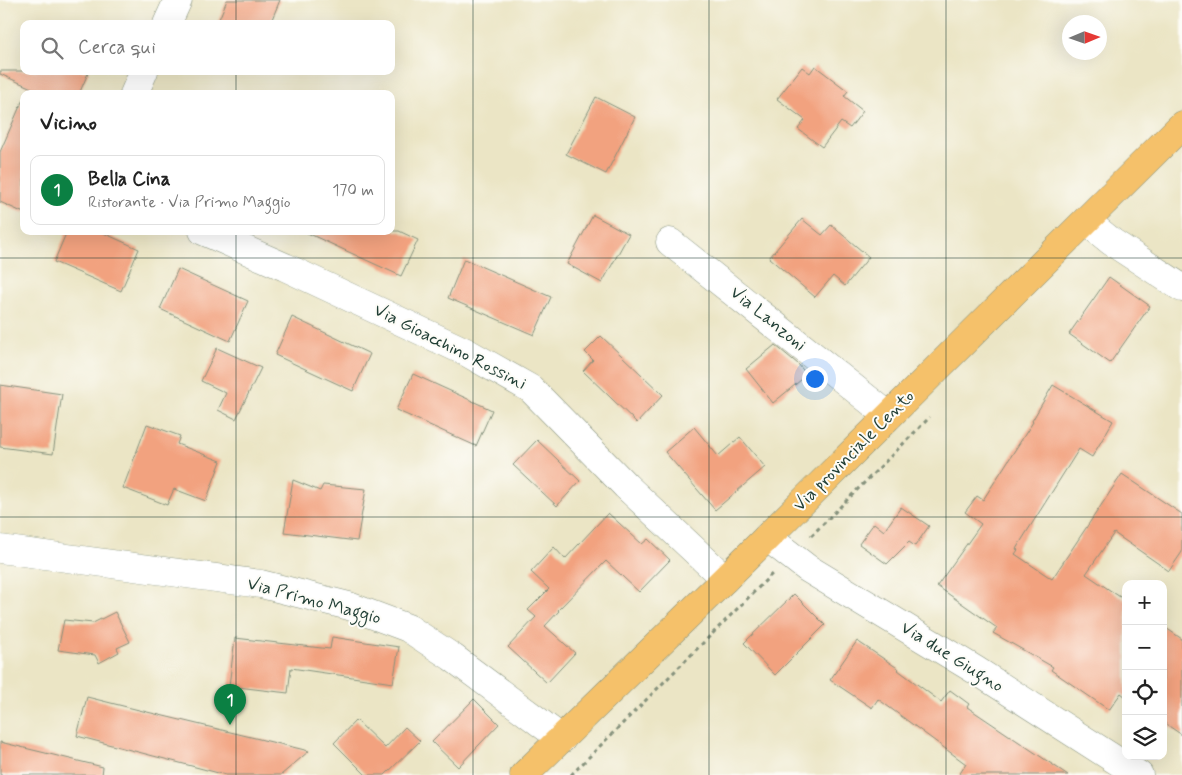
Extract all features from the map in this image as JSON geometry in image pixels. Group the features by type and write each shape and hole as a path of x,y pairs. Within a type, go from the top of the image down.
{"main road":[{"name":"Via provinciale Cento","path":"524,775 725,579 1182,125"}],"street":[{"path":"169,20 178,0"},
{"path":"136,90 142,75"},
{"path":"1086,221 1112,242 1182,288"},
{"name":"Via Gioacchino Rossini","path":"212,235 466,352 532,389 626,486 725,579"},
{"name":"Via Lanzoni","path":"670,242 889,416"},
{"name":"Via due Giugno","path":"767,537 807,568 977,671 1139,775"},
{"name":"Via Primo Maggio","path":"0,549 261,584 349,606 408,628 452,657 562,739"}],"path":[{"path":"571,775 934,413"}],"building":[{"path":"227,0 280,0 272,20 219,20"},
{"path":"815,66 848,91 844,96 863,111 850,128 841,122 822,147 798,129 805,120 777,99 802,67 810,73"},
{"path":"0,71 20,71 20,75 87,75 81,90 36,90 0,74"},
{"path":"596,97 635,117 606,174 566,154"},
{"path":"20,106 20,211 0,202 0,152"},
{"path":"593,215 629,234 602,283 567,264"},
{"path":"802,219 822,235 831,225 869,257 845,286 833,276 815,297 769,258"},
{"path":"395,231 399,231 418,240 401,276 312,235 395,235"},
{"path":"65,235 108,235 139,249 121,291 54,262"},
{"path":"464,259 551,297 534,335 448,298"},
{"path":"178,269 248,301 230,341 160,309"},
{"path":"1109,277 1150,306 1110,363 1069,334"},
{"path":"292,317 370,354 353,391 275,355"},
{"path":"601,336 663,395 637,423 583,371 593,360 585,352"},
{"path":"775,345 798,364 807,375 773,403 746,369"},
{"path":"217,348 261,368 236,419 218,410 226,393 201,381"},
{"path":"413,374 492,410 476,446 396,410"},
{"path":"0,385 62,394 53,454 0,447"},
{"path":"1053,385 1113,421 1092,457 1079,449 1016,549 1018,550 1015,554 1052,579 1122,474 1182,514 1182,552 1169,571 1114,533 1086,574 1122,598 1122,694 1109,710 1051,670 1053,667 993,633 997,628 937,586 981,524 965,512 977,496 983,500"},
{"path":"147,424 180,436 177,444 221,461 206,501 174,489 167,505 123,488"},
{"path":"694,427 718,456 740,437 765,467 715,510 665,452"},
{"path":"537,440 580,481 557,506 513,465"},
{"path":"293,480 320,491 323,485 366,489 357,541 284,532"},
{"path":"901,507 929,526 915,546 909,542 887,564 859,544 874,523 884,531"},
{"path":"608,513 642,544 648,539 670,560 639,592 606,561 545,626 575,653 547,683 508,647 536,617 528,610 549,589 531,572 554,547 565,559"},
{"path":"794,594 825,625 775,675 744,643"},
{"path":"115,612 130,642 117,648 119,652 99,663 95,655 58,650 64,620 93,623"},
{"path":"1167,629 1182,639 1182,735 1167,725"},
{"path":"332,637 399,647 393,683 291,668 288,693 229,686 235,638 330,649"},
{"path":"857,641 899,669 941,702 950,690 969,704 967,707 1068,775 959,775 966,764 878,699 872,708 830,680"},
{"path":"87,697 309,751 281,775 226,775 77,736"},
{"path":"474,699 499,724 458,767 432,742"},
{"path":"356,720 385,748 405,727 420,741 385,775 366,775 334,743"},
{"path":"0,742 103,767 102,775 0,775"}],"place":[{"name":"Bella Cina","path":"230,725"}]}
